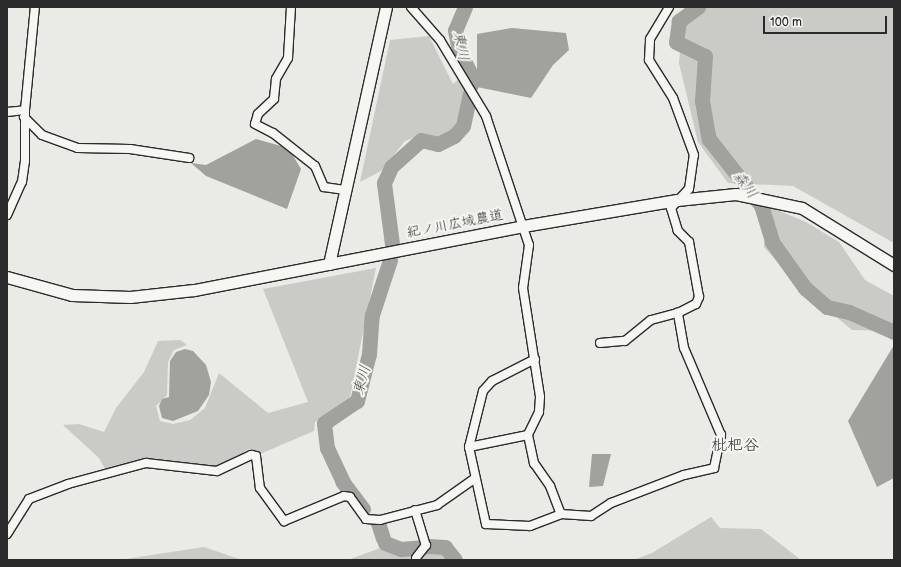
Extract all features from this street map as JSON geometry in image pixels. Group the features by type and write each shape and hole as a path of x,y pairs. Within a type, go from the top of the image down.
{"street":[{"path":"7,216 22,182 24,114 35,7"},
{"path":"290,7 288,58 276,79 274,99 258,114 255,124 273,133 314,166 324,186 345,190"},
{"path":"329,264 386,7"},
{"path":"411,7 440,40 474,94 529,245 524,297 534,360 539,412 528,435 534,463 550,486 561,514"},
{"path":"600,343 625,341 651,320 678,314 696,304 699,297 689,242 678,231 671,208 689,189 694,155 673,98 649,60 650,38 670,7"},
{"path":"7,112 24,114 42,135 78,148 130,149 189,158"},
{"name":"紀ノ川広域農道","path":"7,277 72,295 130,296 194,290 523,226 677,200 736,194 782,202 802,208 894,265"},
{"path":"534,360 484,387 469,447 474,479 486,524 530,526 561,514 591,516 611,503 684,475 714,468 721,435 684,348 678,314"},
{"path":"469,447 528,435"},
{"path":"7,534 29,499 68,484 146,463 217,472 251,455 256,456 260,488 284,521 344,496 350,497 366,519 373,521 437,504 474,479"},
{"path":"416,510 426,545 416,558"}],"shaded area":[{"path":"684,7 894,7 894,243 793,186 728,183 698,142 679,63"},
{"path":"512,28 566,33 569,50 553,65 531,98 477,87 477,34"},
{"path":"429,36 453,84 459,79 465,89 460,122 443,138 421,135 405,141 381,171 360,182 390,40"},
{"path":"256,139 281,146 292,154 301,169 287,209 206,176 191,163 206,165"},
{"path":"765,205 806,222 839,242 865,280 894,296 894,331 852,330 799,286 764,247"},
{"path":"376,268 350,397 315,422 314,431 260,454 248,449 233,461 217,467 147,459 105,469 99,458 63,425 79,424 104,432 116,408 144,372 158,341 180,340 187,345 174,350 168,362 167,395 156,406 160,421 173,424 190,420 205,408 219,373 268,413 308,402 263,289"},
{"path":"894,345 894,478 877,487 848,421"},
{"path":"185,349 193,351 206,365 211,382 209,395 198,411 173,421 162,418 159,406 162,399 169,397 170,361 176,352"},
{"path":"592,454 611,454 603,486 589,487"},
{"path":"711,517 720,528 761,529 801,560 633,560 652,553"},
{"path":"204,547 242,560 119,560"},
{"path":"383,547 432,549 459,554 462,560 348,560"}],"waterway":[{"name":"東川","path":"465,7 455,30 459,51 472,77 471,85"},
{"name":"森川","path":"698,7 679,21 676,42 705,56 702,101 709,139 761,205 772,242 805,288 827,307 849,312 894,332"},
{"name":"東川","path":"392,244 384,183 391,167 421,140 438,144 454,136 463,126 470,94"},
{"name":"東川","path":"363,509 343,482 327,448 324,423 357,401 369,354 372,315 390,260"},
{"name":"東川","path":"378,523 383,538"},
{"name":"東川","path":"385,543 401,549 424,547"},
{"name":"東川","path":"428,546 445,547 455,560"}],"district":[{"name":"枇杷谷","path":"735,446"}]}
